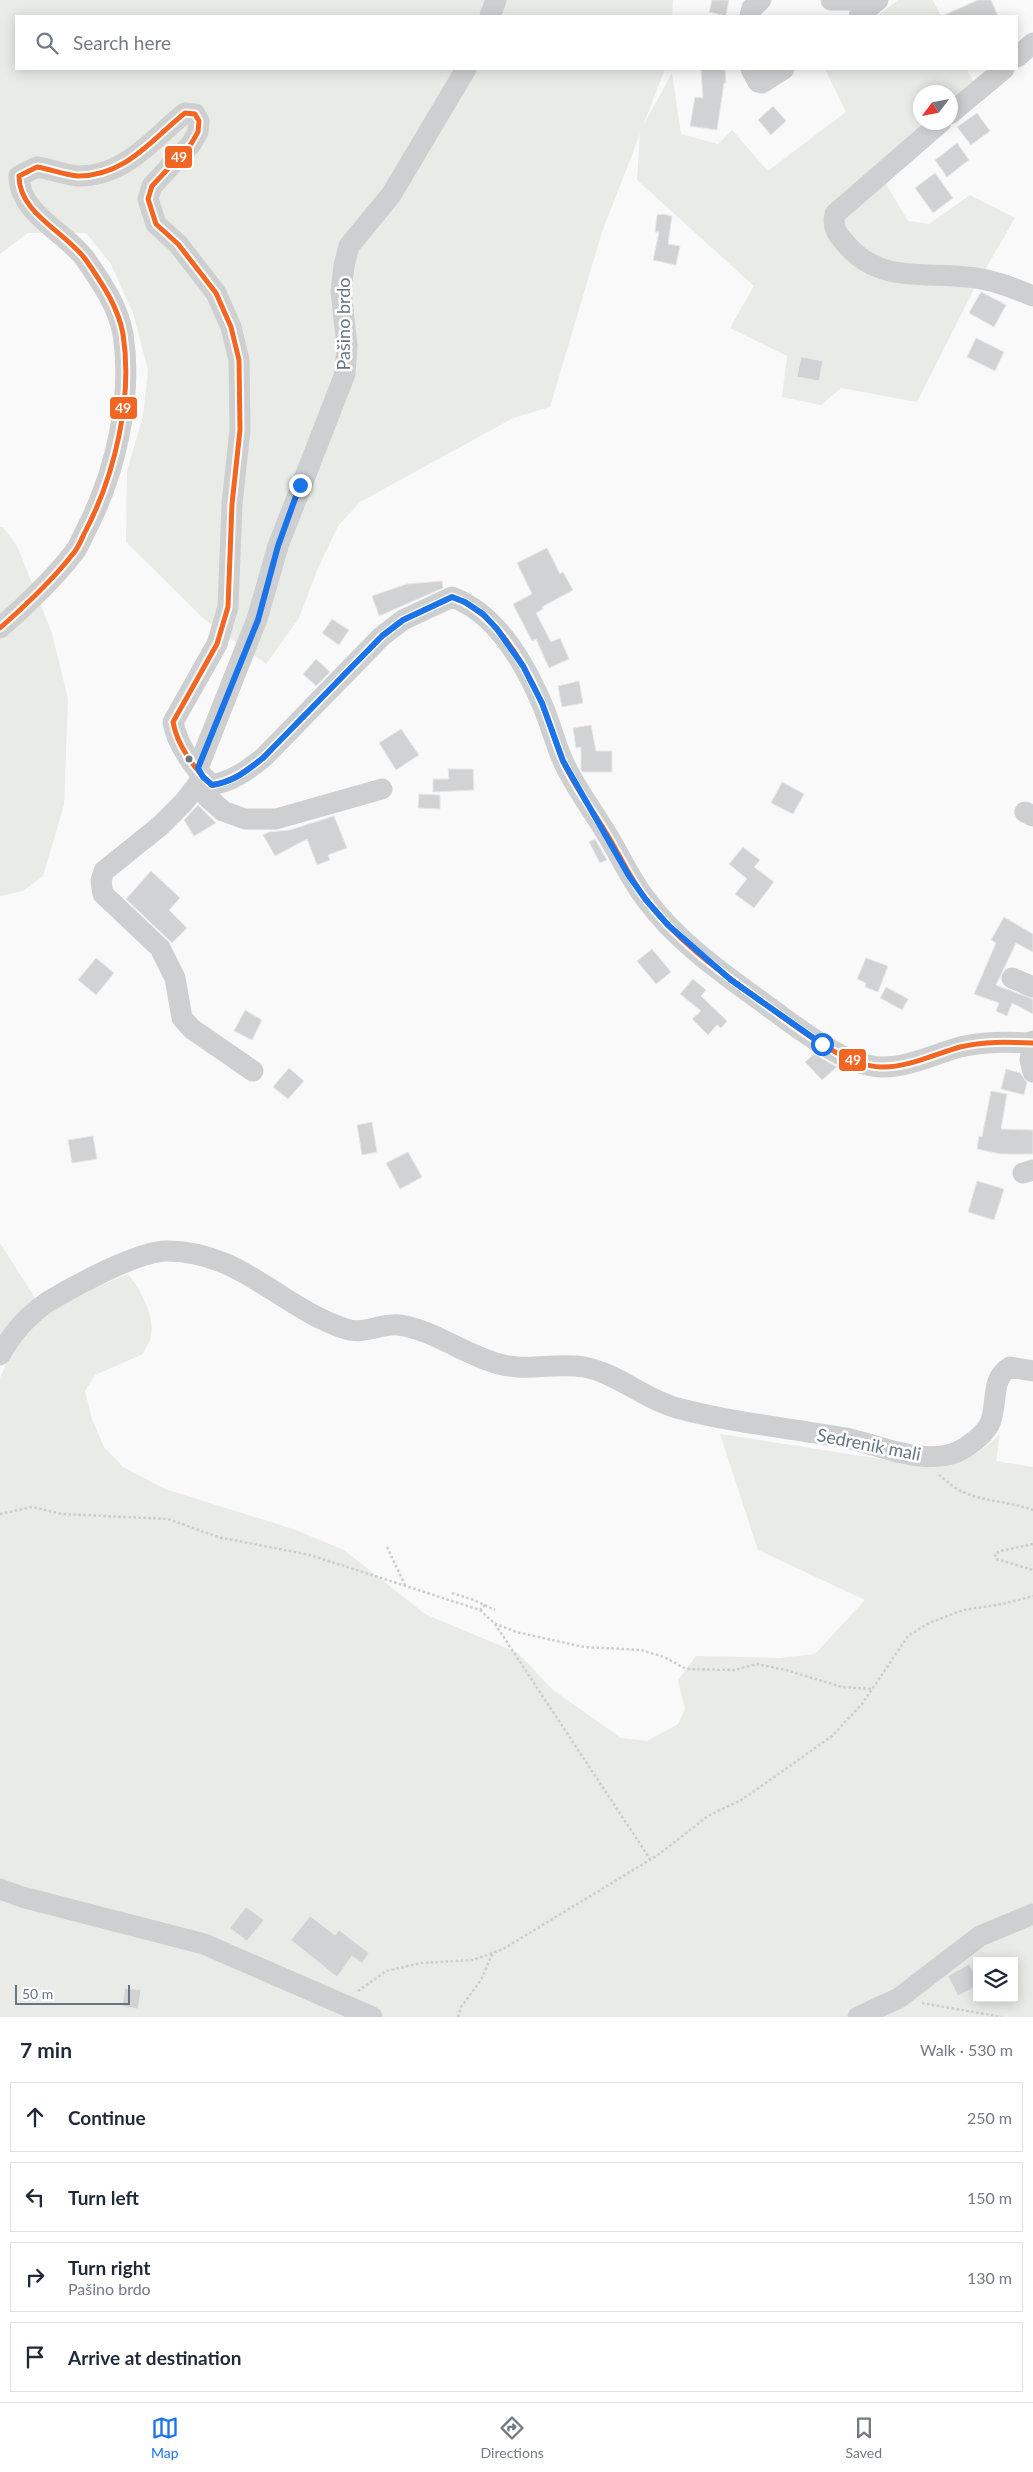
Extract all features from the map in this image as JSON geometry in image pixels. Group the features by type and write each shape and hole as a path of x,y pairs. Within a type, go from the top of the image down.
{"street":[{"path":"490,15 496,0"},
{"path":"750,15 752,8 761,0"},
{"path":"831,0 851,0"},
{"path":"861,15 878,0"},
{"path":"1018,57 1033,43"},
{"name":"Pašino brdo","path":"253,1071 192,1029 182,1018 175,978 160,948 103,894 100,881 104,871 160,826 184,802 200,776 258,620 278,546 345,374 347,346 341,291 344,266 350,246 391,196 465,70"},
{"path":"752,70 758,82 762,83 782,70"},
{"path":"958,107 1003,70"},
{"path":"0,628 36,596 74,554 98,508 121,426 126,379 122,333 110,296 84,257 30,205 19,189 19,176 37,167 76,176 96,174 122,164 148,148 185,113 195,114 199,121 198,132 191,144 152,186 148,199 156,224 178,244 216,293 231,327 240,360 240,430 232,504 228,607 217,644 173,722 186,754 200,776 207,797 223,811 245,819 276,820 382,789"},
{"path":"931,130 835,214 833,224 837,234 861,259 877,267 916,276 967,277 1004,283 1033,296"},
{"path":"200,776 212,785 230,782 241,775 263,758 382,636 403,620 452,597 465,602 483,614 497,629 523,666 542,703 563,761 629,876 646,900 668,925 731,980 804,1032 862,1063 881,1067 905,1064 987,1042 1033,1042 1030,1060 1033,1072"},
{"path":"1012,978 1033,987"},
{"name":"Sedrenik mali","path":"0,1355 16,1331 36,1310 49,1301 140,1257 165,1251 221,1260 261,1281 286,1300 316,1318 349,1330 360,1331 381,1326 397,1325 414,1328 498,1364 521,1368 581,1366 598,1370 649,1397 676,1408 771,1427 870,1443 896,1452 929,1456 955,1453 976,1441 990,1424 998,1379 1002,1372 1010,1367 1033,1371"},
{"path":"0,1889 22,1897 204,1944 372,2017"},
{"path":"858,2017 899,1998 980,1936 1033,1914"}],"path":[{"path":"929,1456 935,1472 960,1491 989,1500 1013,1502 1033,1510"},
{"path":"0,1514 32,1507 62,1514 168,1519 218,1537 310,1555 480,1610 494,1623 650,1860"},
{"path":"1033,1544 1000,1551 995,1554 996,1559 1001,1562 1033,1570"},
{"path":"387,1547 406,1587"},
{"path":"452,1594 495,1610"},
{"path":"341,2004 386,1971 420,1963 473,1960 503,1949 650,1860 708,1816 743,1799 832,1736 862,1704 908,1636 929,1623 963,1610 1003,1604 1033,1596"},
{"path":"480,1610 485,1605"},
{"path":"494,1623 516,1632 584,1646 641,1650 664,1657 686,1669 734,1670 756,1664 786,1670 842,1687 873,1689"},
{"path":"458,2017 461,2008 481,1980 493,1952"},
{"path":"899,1998 1002,2017"}],"shaded area":[{"path":"0,0 673,0 672,15 15,15 15,70 665,70 643,126 672,73 681,134 718,144 732,130 768,171 846,112 825,70 968,70 977,89 958,105 958,85 913,85 913,130 929,130 879,172 908,221 929,224 970,195 1015,218 975,287 917,402 841,388 821,405 782,397 787,356 730,328 754,286 637,180 640,134 602,232 550,407 513,418 360,502 338,526 318,568 299,618 266,664 204,619 126,542 127,471 143,416 148,370 133,313 111,264 86,233 28,233 0,254"},
{"path":"898,0 933,0 940,15 878,15"},
{"path":"0,527 3,527 18,548 52,633 68,699 64,805 43,876 23,891 0,896"},
{"path":"0,1243 37,1301 0,1344"},
{"path":"128,1274 149,1311 152,1328 143,1354 95,1375 85,1391 92,1419 104,1447 123,1467 165,1489 293,1529 344,1550 425,1614 518,1653 553,1690 621,1738 647,1741 678,1724 685,1709 678,1680 696,1656 780,1658 815,1654 865,1600 758,1550 720,1434 926,1466 949,1464 967,1458 983,1449 1000,1434 996,1461 1033,1467 1033,2017 0,2017 0,1378 13,1349 23,1335 49,1312 80,1295"}],"building":[{"path":"712,0 729,0 726,15 709,12"},
{"path":"978,0 991,0 998,15 944,15"},
{"path":"701,70 725,70 726,83 724,83 717,130 690,126 695,97 703,98"},
{"path":"773,106 786,121 771,135 758,120"},
{"path":"977,113 990,131 971,145 958,126"},
{"path":"957,143 969,160 947,177 935,160"},
{"path":"935,173 953,198 933,213 915,188"},
{"path":"657,215 672,216 668,244 680,246 676,265 653,260 659,232 655,232"},
{"path":"981,292 1006,305 994,327 969,313"},
{"path":"976,338 1004,352 995,371 967,357"},
{"path":"801,357 823,361 819,381 797,377"},
{"path":"547,548 560,574 563,572 573,590 542,607 543,609 536,613 551,642 560,638 569,659 549,668 536,639 532,641 513,604 532,594 517,563"},
{"path":"442,581 443,588 379,616 372,596 407,584"},
{"path":"332,619 349,630 339,645 322,633"},
{"path":"316,659 330,672 316,686 303,674"},
{"path":"579,681 583,703 562,707 558,686"},
{"path":"591,725 596,751 612,751 612,772 583,772 581,770 581,747 576,748 573,728"},
{"path":"401,729 419,755 396,770 379,743"},
{"path":"448,769 473,769 474,790 433,792 433,779 449,779"},
{"path":"782,782 804,794 793,814 771,803"},
{"path":"419,794 440,795 440,809 418,808"},
{"path":"198,805 216,823 194,836 184,820"},
{"path":"334,816 347,848 328,855 330,860 317,865 307,839 275,856 263,835 269,832 290,830"},
{"path":"595,839 607,860 600,863 589,842"},
{"path":"743,847 760,860 754,867 774,882 754,908 735,894 747,879 729,864"},
{"path":"151,871 180,898 169,910 187,928 172,943 126,899"},
{"path":"1004,917 1033,934 1033,952 1016,943 996,985 1033,999 1033,1014 1012,1003 1007,1016 996,1011 999,1003 974,994 996,943 991,940"},
{"path":"652,949 671,972 656,984 637,961"},
{"path":"96,958 114,973 96,995 78,980"},
{"path":"866,958 888,966 878,992 865,987 866,983 857,979"},
{"path":"693,979 706,990 701,996 727,1021 721,1028 717,1025 708,1035 692,1019 701,1011 680,994"},
{"path":"886,987 908,999 902,1010 880,998"},
{"path":"245,1010 262,1020 252,1040 234,1031"},
{"path":"814,1054 837,1067 822,1080 805,1062"},
{"path":"289,1068 304,1081 288,1099 273,1087"},
{"path":"1006,1069 1020,1073 1027,1082 1024,1095 1001,1089"},
{"path":"991,1091 1007,1094 1001,1129 1033,1130 1033,1154 1001,1154 977,1149 979,1136 982,1137"},
{"path":"372,1122 377,1152 362,1155 357,1125"},
{"path":"93,1136 97,1159 72,1163 68,1140"},
{"path":"408,1152 422,1177 400,1189 386,1163"},
{"path":"977,1181 1004,1189 994,1220 968,1212"},
{"path":"246,1907 264,1920 247,1941 230,1928"},
{"path":"310,1916 335,1935 339,1930 369,1953 362,1963 352,1956 337,1977 291,1940"},
{"path":"969,1964 973,1972 973,1988 958,1996 948,1976"},
{"path":"125,1988 141,1990 138,2009 122,2006"}],"transit line":[{"name":"49","path":"0,628 47,584 74,553 79,544 96,510 113,461 119,436 126,384 123,334 113,304 86,260 67,240 35,212 21,189 19,176 37,167 78,176 110,170 137,154 185,113 195,114 199,121 198,132 191,144 152,186 148,199 156,224 178,244 216,293 231,327 239,360 240,430 232,504 228,607 217,644 173,722 178,739 199,772 212,785 233,778 251,767 263,758 382,636 403,620 452,597 468,604 482,615 507,641 517,656 535,688 567,770 645,898 674,931 724,974 826,1047 854,1061 868,1065 891,1067 921,1060 960,1047 978,1044 1005,1042 1033,1043"}],"route":[{"path":"300,485 278,546 258,620 198,768 203,777 212,785 230,782 263,758 382,636 403,620 452,597 465,602 483,614 497,629 523,666 542,703 563,761 629,876 646,900 668,925 731,980 822,1044"}]}
